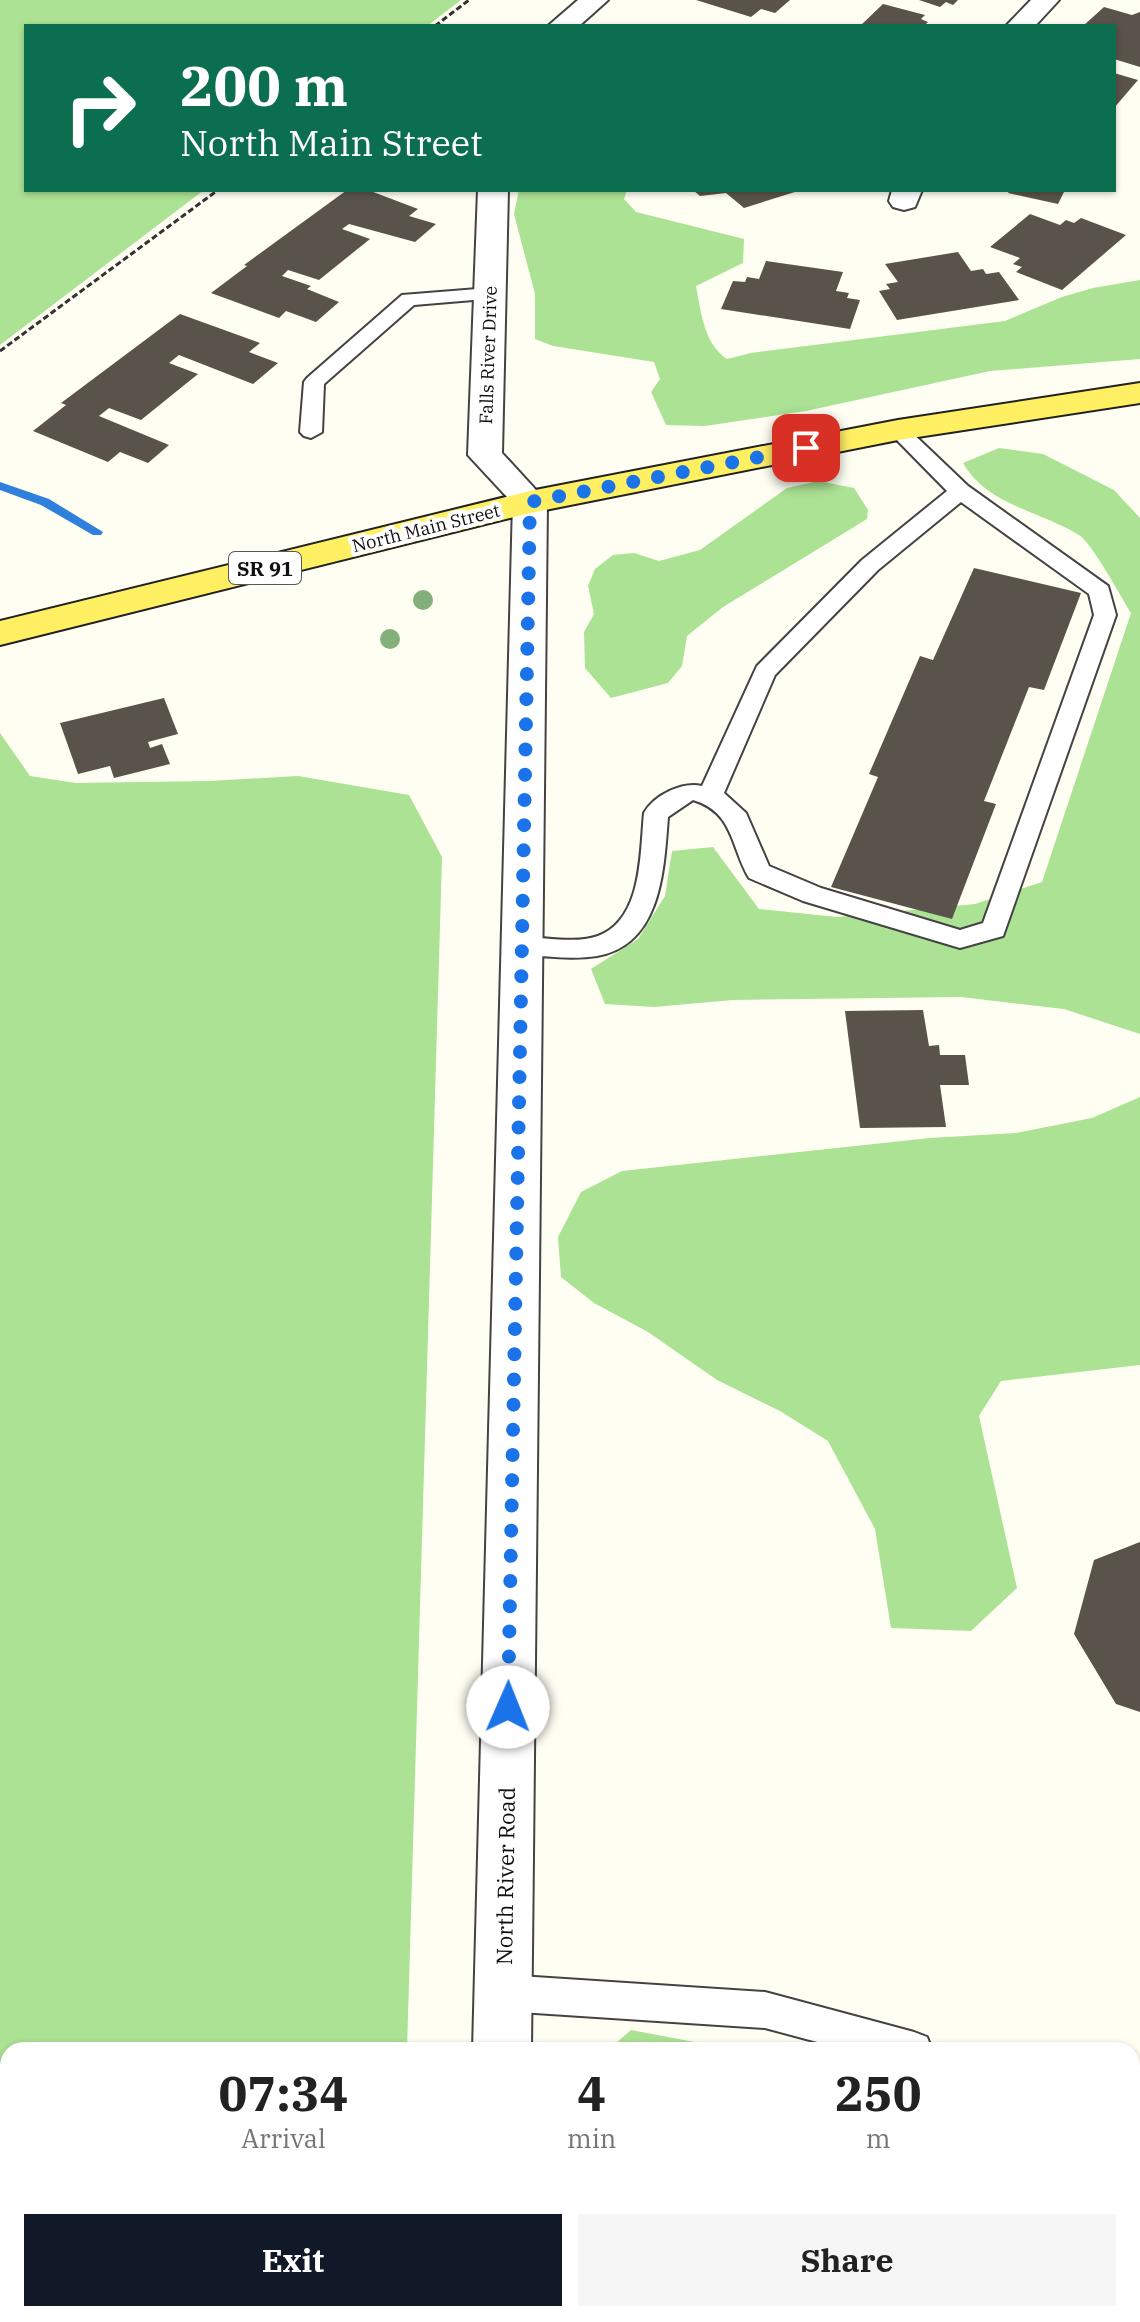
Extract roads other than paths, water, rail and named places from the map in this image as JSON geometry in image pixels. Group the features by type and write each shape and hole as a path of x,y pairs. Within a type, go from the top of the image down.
{"main road":[{"name":"North Main Street","path":"0,633 530,502 898,430 1140,393"}],"street":[{"path":"565,24 595,0"},
{"path":"1022,24 1046,0"},
{"name":"Falls River Drive","path":"493,192 485,455 530,502"},
{"name":"North River Road","path":"502,2042 530,502"}],"lane":[{"path":"311,432 314,382 409,299 490,294"},
{"path":"522,946 602,945 632,925 646,896 656,813 690,791 711,794 743,823 758,872 812,895 960,939 994,929 1105,615 1100,591 960,491 898,430"},
{"path":"711,794 765,671 870,565 960,491"},
{"path":"503,1993 765,2010 884,2042"}],"waterway":[{"path":"0,486 45,502 97,532"}]}
